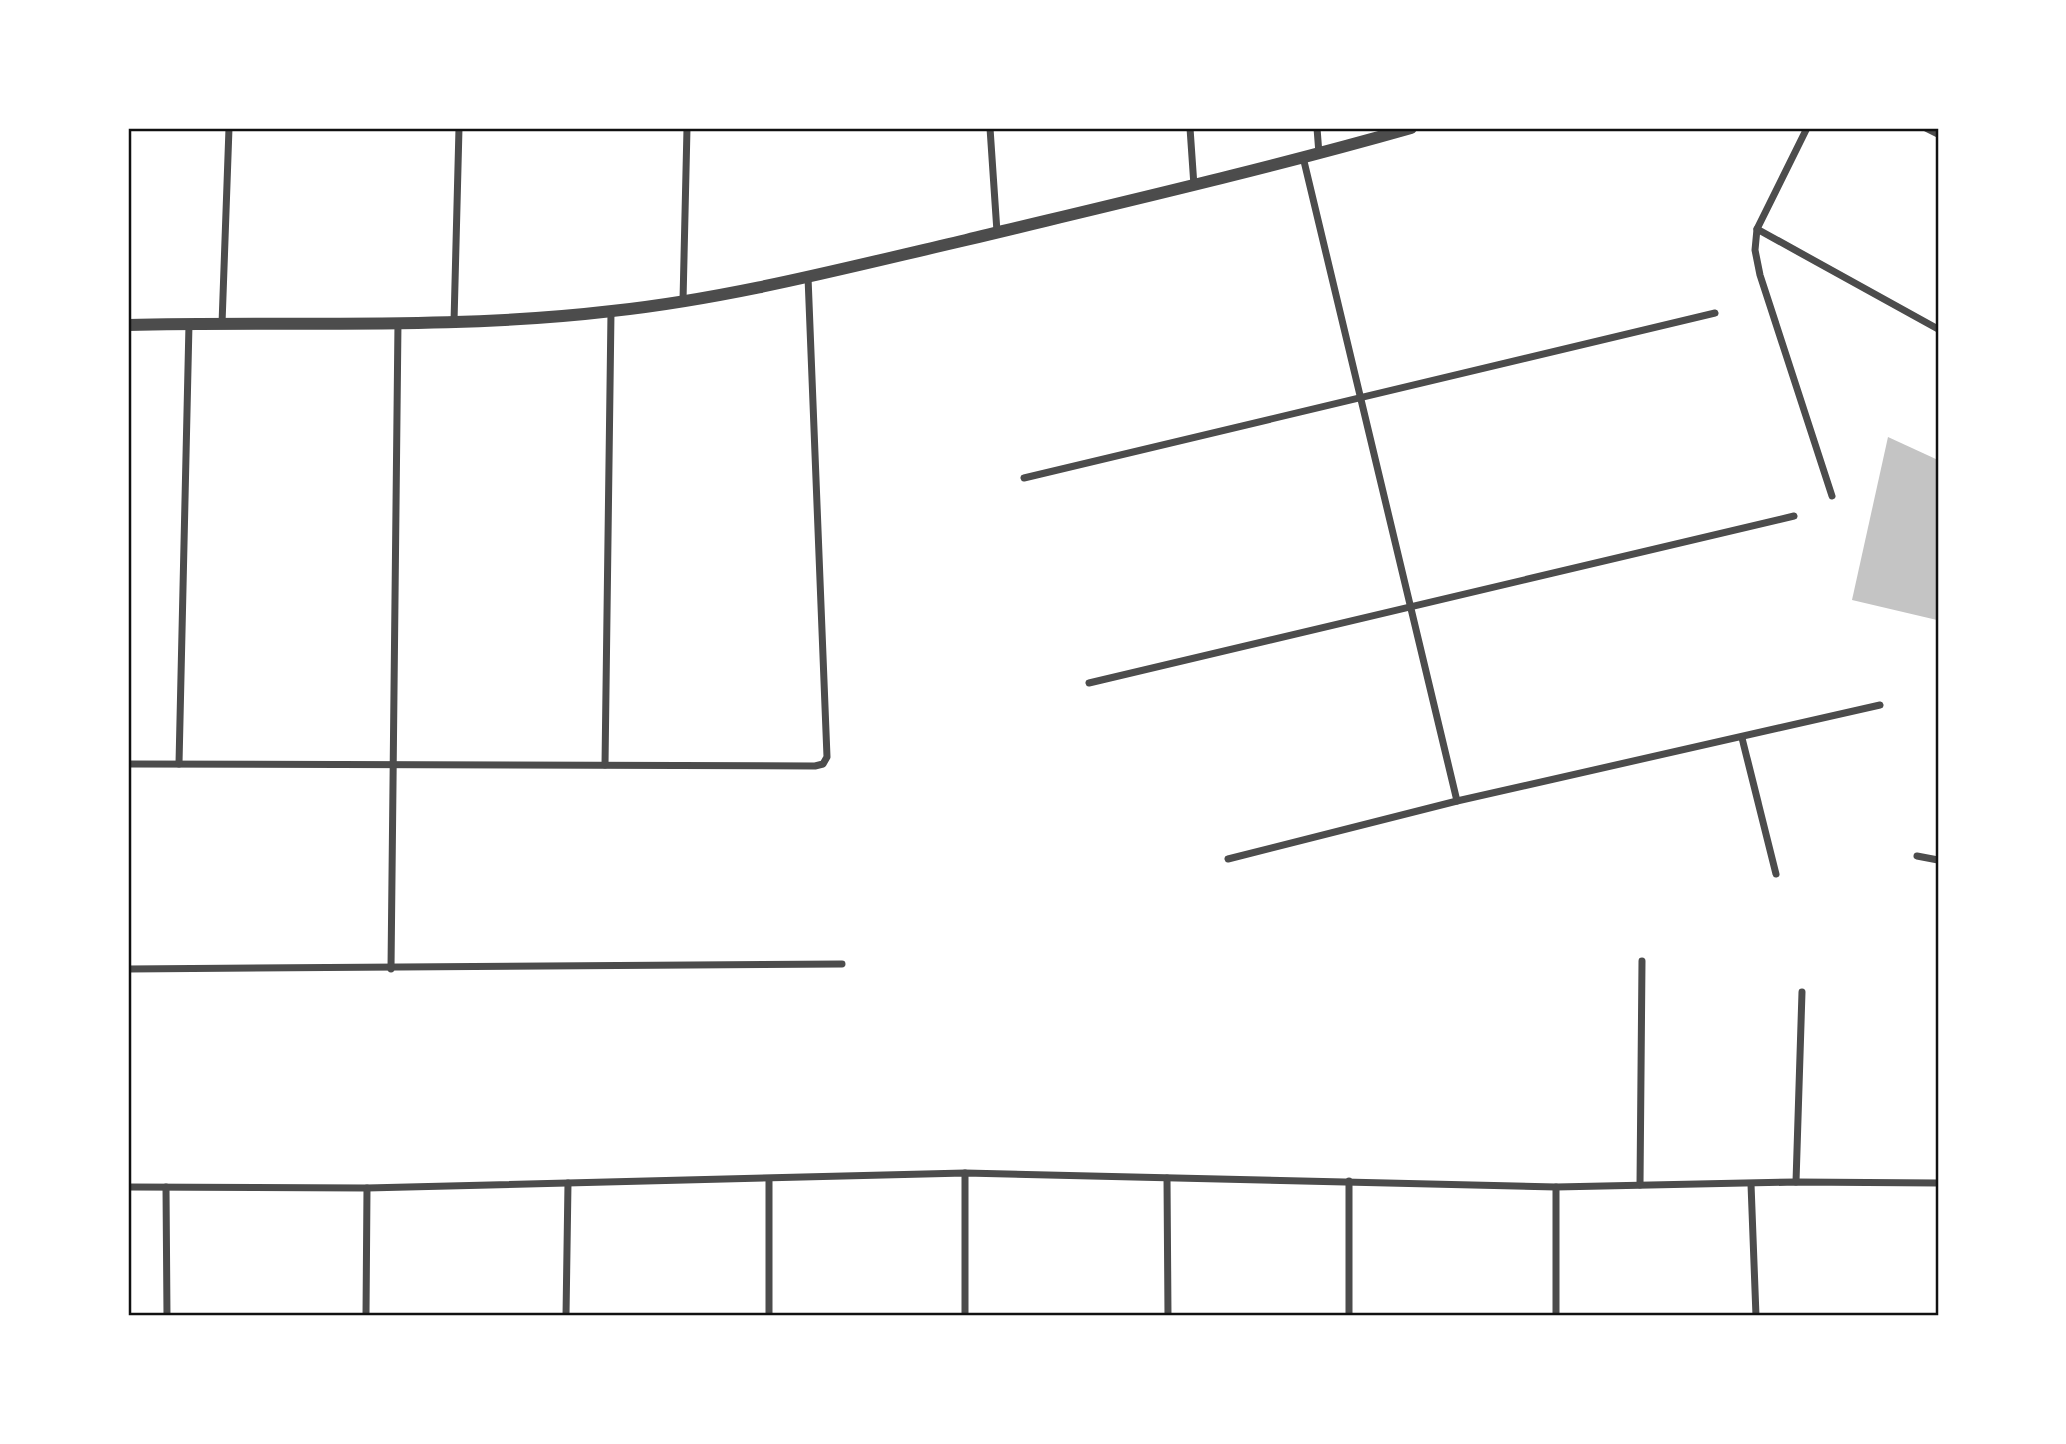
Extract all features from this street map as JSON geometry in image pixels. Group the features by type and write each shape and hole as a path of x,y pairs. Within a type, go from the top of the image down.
{"street":[{"path":"222,324 229,128"},
{"path":"454,322 459,128"},
{"path":"683,301 687,128"},
{"path":"990,128 997,232"},
{"path":"1190,128 1194,186"},
{"path":"1317,128 1319,154"},
{"path":"128,325 454,322 611,312 683,301 808,277 1194,186 1410,128"},
{"path":"1807,128 1757,229 1755,250 1760,275 1832,496"},
{"path":"1926,128 1938,134"},
{"path":"1303,157 1457,802"},
{"path":"1757,229 1938,329"},
{"path":"128,764 823,764 827,757 808,277"},
{"path":"605,765 611,312"},
{"path":"1024,478 1715,313"},
{"path":"391,968 398,322"},
{"path":"179,764 190,324"},
{"path":"1089,683 1794,516"},
{"path":"1228,859 1457,802 1880,705"},
{"path":"1742,738 1776,874"},
{"path":"1917,856 1938,860"},
{"path":"1640,1185 1642,961"},
{"path":"128,969 842,964"},
{"path":"1796,1182 1802,992"},
{"path":"128,1187 367,1188 965,1173 1556,1187 1796,1182 1938,1183"},
{"path":"965,1173 965,1316"},
{"path":"1167,1178 1168,1316"},
{"path":"769,1179 769,1316"},
{"path":"1349,1181 1349,1316"},
{"path":"566,1316 568,1183"},
{"path":"1751,1184 1756,1316"},
{"path":"166,1187 167,1316"},
{"path":"1556,1187 1556,1316"},
{"path":"366,1316 367,1188"}],"building":[{"path":"1888,437 1938,460 1937,620 1852,600"}]}
